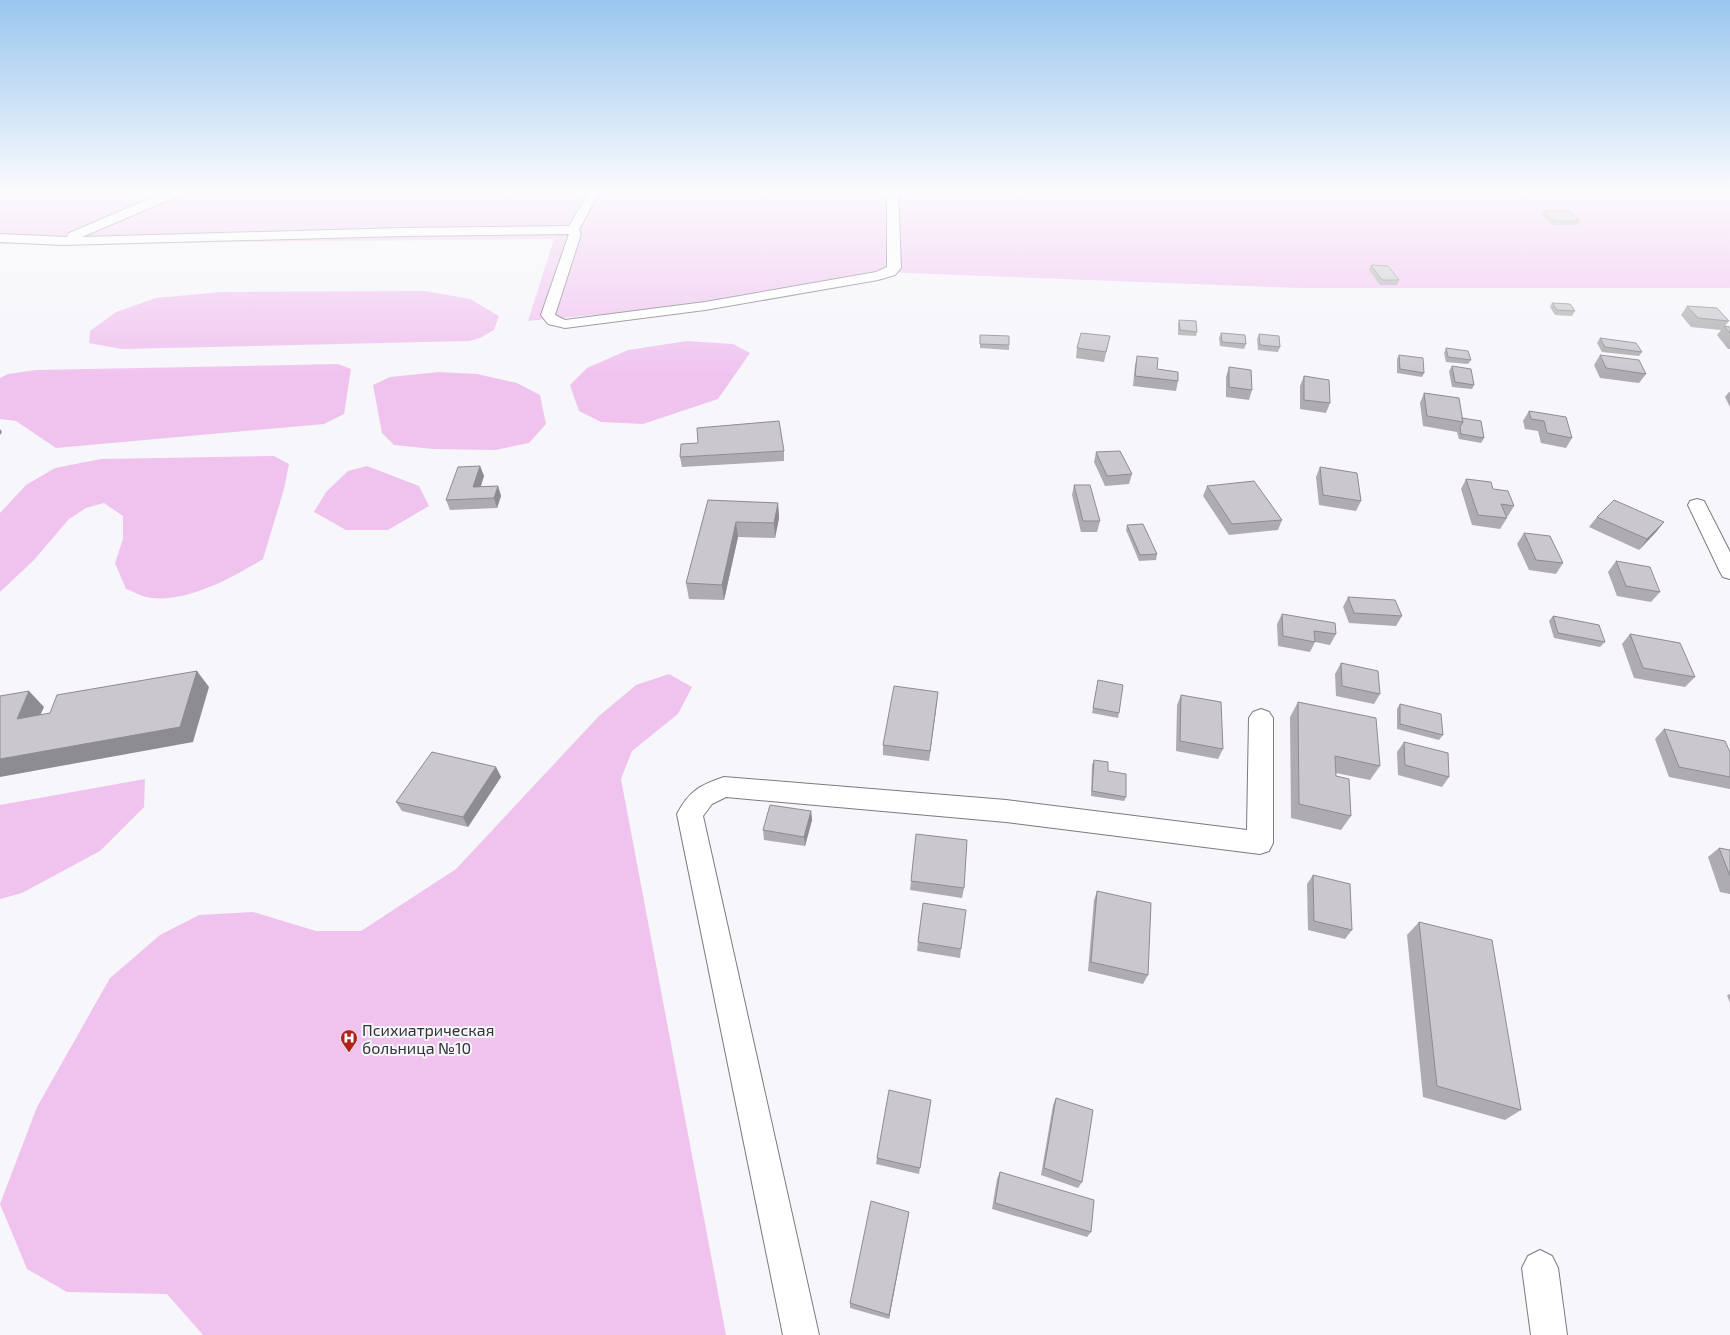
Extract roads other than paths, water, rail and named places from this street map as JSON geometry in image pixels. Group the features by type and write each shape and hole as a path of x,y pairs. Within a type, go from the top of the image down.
{"street":[{"path":"569,252 548,315 550,319 557,323 565,324 705,306 878,276 890,272 894,268 894,252"},
{"path":"1697,505 1730,572"},
{"path":"801,1335 690,814 703,797 724,787 1006,811 1260,842 1261,718"},
{"path":"1540,1268 1549,1335"}],"place":[{"name":"Психиатрическая больница №10","path":"349,1053"}]}
